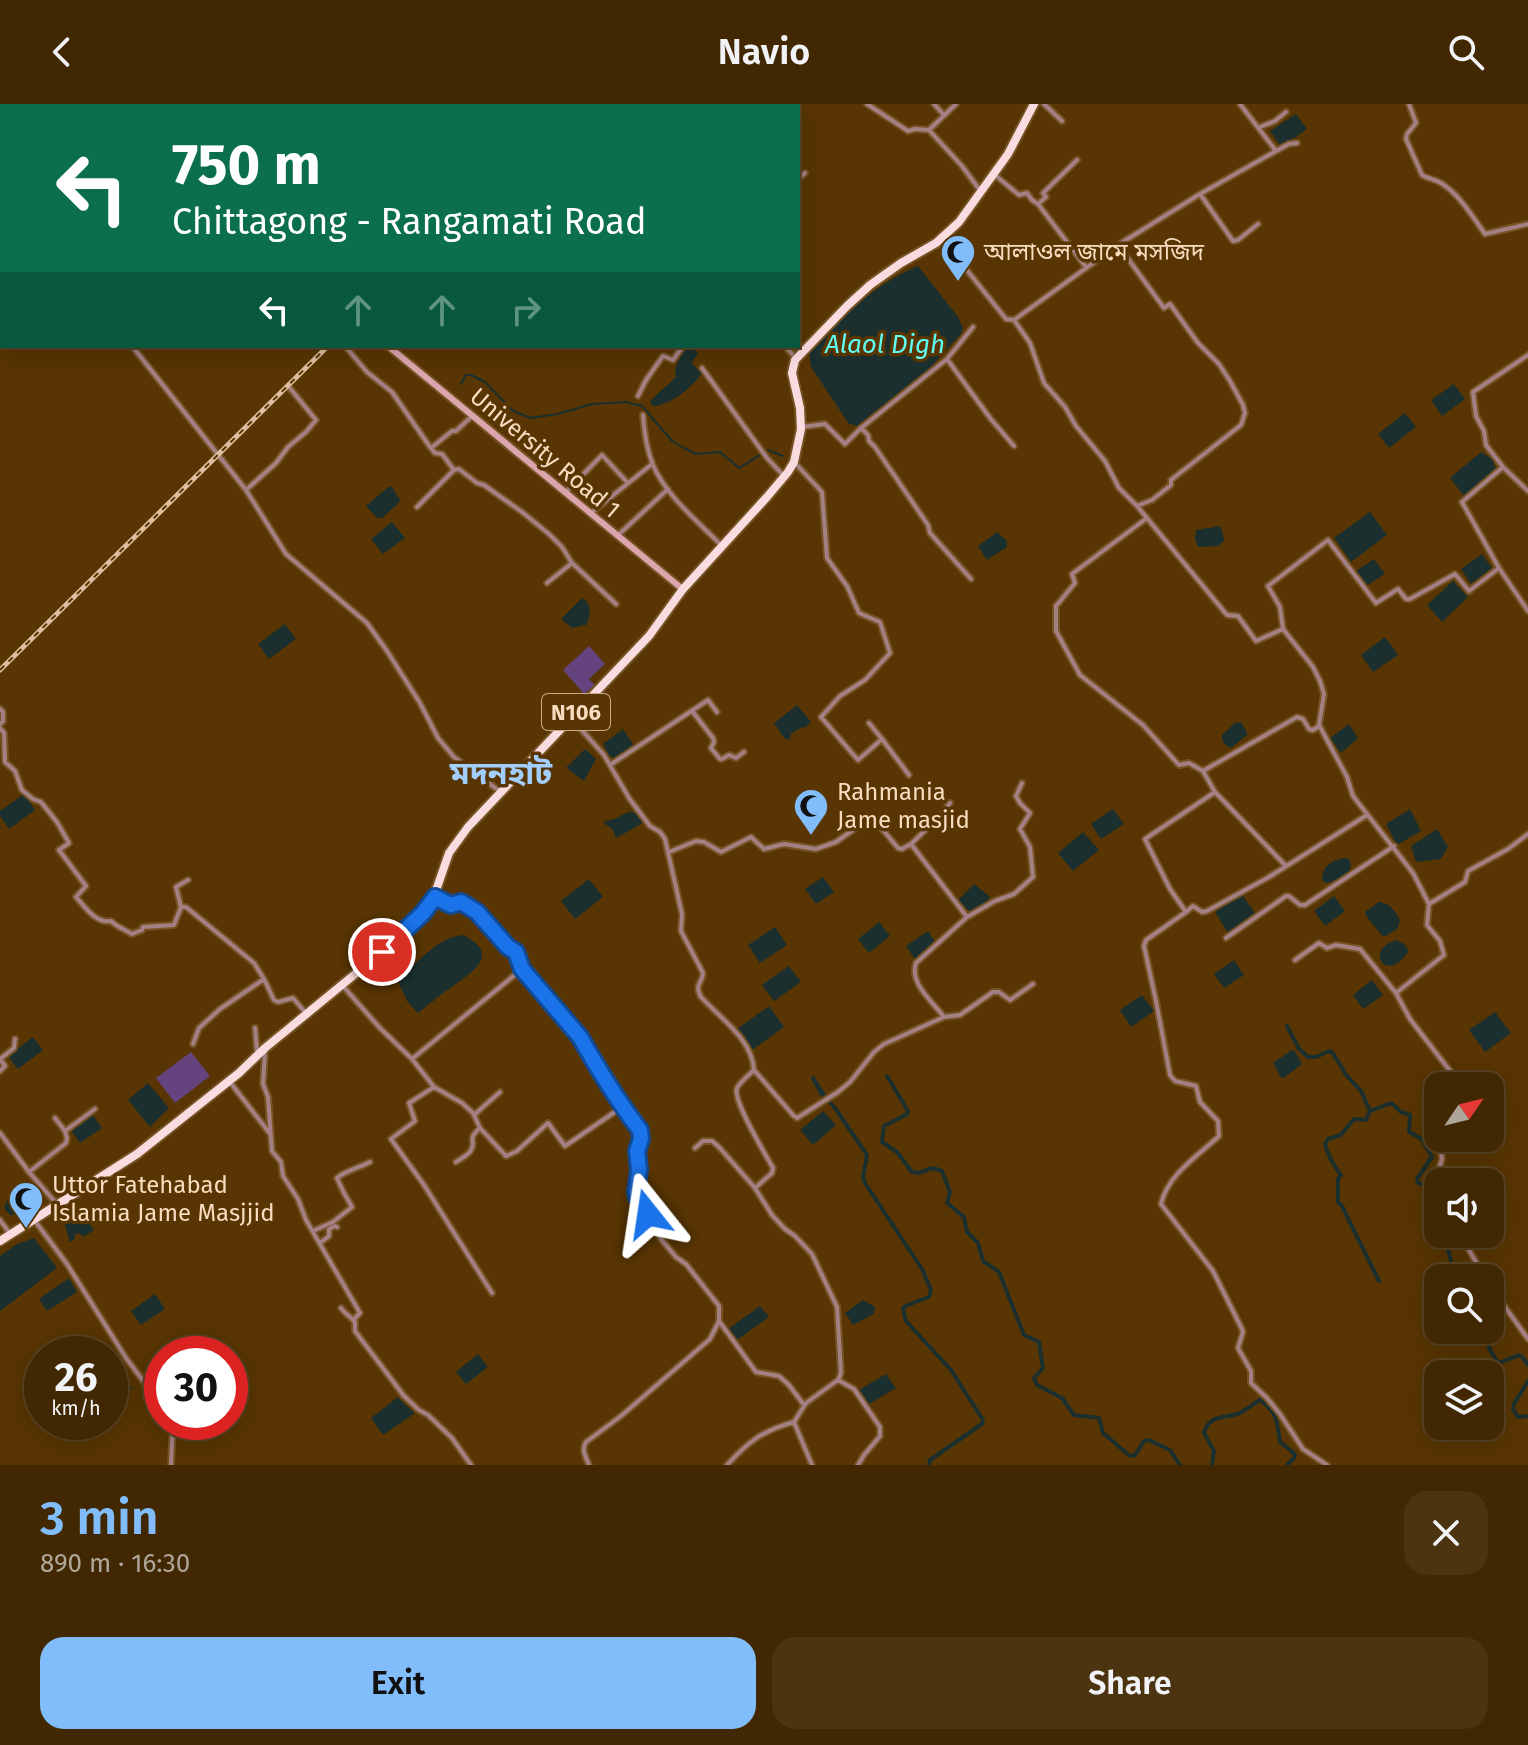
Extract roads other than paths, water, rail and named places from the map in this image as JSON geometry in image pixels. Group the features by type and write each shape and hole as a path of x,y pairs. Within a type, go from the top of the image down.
{"highway":[{"name":"N106","path":"3,1236 140,1146 342,985 423,913 435,897 449,853 455,844 483,810 649,636 683,589 772,491 794,462 801,427 792,373 795,360 870,285 942,238 959,222 1016,141 1032,104"},
{"name":"N106","path":"800,346 874,277 926,244 955,220 991,173 1032,104"},
{"name":"N106","path":"3,1236 70,1198 137,1154 229,1080 421,910 432,891 446,849 466,822 646,636 680,587 748,514 788,463 797,417 788,364 798,348"}],"main road":[{"name":"University Road 1","path":"390,348 680,587"}],"street":[{"path":"867,104 908,131 929,130 979,189"},
{"path":"934,104 944,115"},
{"path":"929,130 956,104"},
{"path":"1044,104 1062,121"},
{"path":"1240,104 1276,151"},
{"path":"1409,104 1416,123 1406,139 1422,175 1442,183 1467,207 1485,234 1528,224"},
{"path":"1260,127 1286,112"},
{"path":"942,238 1006,319 1014,320 1118,245 1200,194 1289,144 1297,143"},
{"path":"1038,204 1046,197 1043,193 1077,160"},
{"path":"800,177 805,173"},
{"path":"994,174 1019,195 1027,193 1038,204 1086,267"},
{"path":"1200,194 1233,241 1258,224"},
{"path":"1118,245 1164,308 1170,304 1198,343 1219,364 1245,413 1241,425 1171,480 1171,485 1152,500 1137,506"},
{"path":"1014,320 1030,343 1044,383 1105,461 1119,488 1227,615 1238,616 1256,641 1283,629"},
{"path":"801,427 825,424 845,444 947,359 973,327"},
{"path":"134,348 246,490 286,554 367,623 420,703 438,738 454,757 498,790"},
{"path":"347,348 367,372 392,392 431,448 435,453 442,454 454,470"},
{"path":"638,396 663,356 673,360 682,348"},
{"path":"787,348 792,354"},
{"path":"1528,355 1473,392 1476,416 1484,431 1486,445 1528,491"},
{"path":"947,359 1014,446"},
{"path":"702,368 781,473"},
{"path":"246,490 316,420 289,387"},
{"path":"643,415 653,464 668,489 719,543"},
{"path":"431,448 472,416"},
{"path":"861,428 928,525 930,533 971,579"},
{"path":"566,492 602,455 627,482"},
{"path":"794,462 822,492 827,558 847,586 859,613 880,622 890,653 865,680 840,696 821,717 858,760 882,739"},
{"path":"591,513 653,464"},
{"path":"1503,467 1462,502 1499,568 1528,611"},
{"path":"417,507 454,470 459,469 522,512 562,547 572,563 616,604"},
{"path":"617,536 668,489"},
{"path":"1147,518 1072,574 1075,583 1056,606 1056,631 1080,675 1143,725 1179,765 1189,763 1203,771 1215,792 1286,866"},
{"path":"1396,993 1444,955 1440,941 1427,925 1429,904 1394,846 1353,796 1347,777 1319,725 1324,694 1320,681 1313,667 1283,629 1280,607 1268,586 1328,540 1376,603 1398,589 1406,599 1410,599 1455,574 1469,591 1499,568"},
{"path":"547,583 572,563"},
{"path":"610,765 708,700 717,712"},
{"path":"0,709 3,712 0,726 4,733 5,762 15,771 22,790 41,802 57,822 69,843 59,850 86,886 76,897 96,918 111,921 132,934 143,927 174,925 181,907 176,887 188,880"},
{"path":"692,711 713,738 711,748 720,759 729,755 736,758 744,752"},
{"path":"1203,771 1297,717 1303,719 1309,729 1313,730 1319,725"},
{"path":"571,718 589,736 650,826 665,839 682,914 681,931 703,973 697,985 701,997 741,1037 754,1060 754,1070 797,1118 850,1082 884,1044 944,1017 960,1015 996,991 1012,1000 1033,984"},
{"path":"869,723 909,775"},
{"path":"944,1017 915,980 913,972 916,963 967,917 1014,894 1033,877 1030,847 1020,829 1030,813 1016,796 1022,783"},
{"path":"1186,912 1170,889 1145,839 1215,792"},
{"path":"669,852 696,841 721,852 751,837 764,849 784,844 816,849 836,842 870,818 876,820 902,849 911,844 950,803"},
{"path":"1327,1465 1305,1451 1267,1398 1251,1383 1251,1371 1238,1348 1242,1329 1213,1271 1161,1204 1185,1165 1219,1136 1218,1121 1200,1102 1196,1086 1175,1081 1170,1075 1144,946 1146,940 1193,906 1204,912 1286,866 1367,815"},
{"path":"1429,904 1465,882 1468,871 1528,834"},
{"path":"911,844 967,917"},
{"path":"1226,938 1286,896 1305,905 1394,846"},
{"path":"435,897 451,905 461,902 472,907 516,952 522,969 580,1037 641,1134 637,1151 637,1197 661,1239 686,1264 719,1306 719,1321 710,1339 586,1442 583,1446 589,1465"},
{"path":"181,907 186,907 254,963 274,1000 278,1002 293,998 304,1011"},
{"path":"1295,960 1319,943 1327,948 1336,945 1360,949 1396,993 1410,1019 1451,1072"},
{"path":"412,1059 522,969"},
{"path":"193,1044 199,1028 220,1009 264,979"},
{"path":"342,985 412,1059 434,1087 462,1103 474,1115 480,1128 506,1156 513,1155 548,1123 565,1146 622,1107"},
{"path":"255,1028 261,1050 263,1084 268,1097 272,1151 281,1162 283,1176 298,1199 306,1220 360,1313 353,1320"},
{"path":"0,1071 5,1066 0,1059 14,1048 15,1039"},
{"path":"754,1070 737,1087 737,1094 752,1134 773,1168 772,1173 755,1188"},
{"path":"229,1080 271,1135"},
{"path":"434,1087 409,1103 415,1121 392,1137 391,1141 424,1185 492,1293"},
{"path":"474,1115 500,1092"},
{"path":"65,1131 95,1109"},
{"path":"29,1172 66,1143 65,1131 55,1118"},
{"path":"456,1162 471,1150 471,1139 480,1128"},
{"path":"0,1133 56,1203"},
{"path":"695,1148 703,1141 712,1141 719,1147 755,1188 772,1215 812,1254 837,1307 841,1373 838,1380 805,1406 794,1422 771,1429 745,1445 727,1465"},
{"path":"313,1231 333,1222 352,1207 337,1178 370,1162"},
{"path":"34,1219 144,1382"},
{"path":"0,1220 3,1236"},
{"path":"320,1243 329,1236 329,1229 337,1227"},
{"path":"1504,1306 1528,1339"},
{"path":"341,1308 355,1322 355,1331 404,1396 452,1438 471,1465"},
{"path":"719,1321 756,1372 779,1376 805,1406"},
{"path":"838,1380 854,1389 880,1427 880,1436 858,1465"},
{"path":"794,1422 812,1465"},
{"path":"171,1465 172,1440"}],"water":[{"path":"1296,114 1307,129 1281,147 1270,131"},
{"name":"Alaol Digh","path":"918,266 958,317 963,328 961,334 929,369 857,426 849,424 811,367 809,353 859,303"},
{"path":"694,348 698,355 692,361 693,365 702,373 680,395 667,403 653,406 650,401 676,377 676,366 686,349"},
{"path":"1454,384 1465,399 1442,416 1431,400"},
{"path":"1405,413 1416,427 1389,448 1378,434"},
{"path":"1481,452 1492,459 1497,471 1465,497 1450,478"},
{"path":"392,487 399,503 382,518 377,518 366,506"},
{"path":"1370,512 1387,535 1351,562 1334,538"},
{"path":"392,522 405,538 383,554 371,539"},
{"path":"1220,526 1224,541 1218,546 1198,547 1196,530"},
{"path":"997,532 1007,541 1007,547 987,560 978,546"},
{"path":"1482,554 1492,568 1471,584 1461,569"},
{"path":"1374,559 1385,574 1366,586 1356,571"},
{"path":"1453,581 1468,597 1442,622 1427,605"},
{"path":"584,598 590,611 588,621 586,625 572,628 561,619"},
{"path":"285,624 296,639 269,659 258,644"},
{"path":"1385,637 1398,655 1373,672 1361,655"},
{"path":"797,705 811,722 791,734 790,740 784,738 774,723"},
{"path":"1241,722 1247,735 1231,748 1222,740 1222,735 1235,723"},
{"path":"1349,724 1358,738 1341,753 1330,738"},
{"path":"623,729 635,747 613,758 603,744"},
{"path":"585,749 596,759 584,781 566,768"},
{"path":"24,794 35,810 9,829 0,811"},
{"path":"1113,809 1124,824 1101,839 1091,824"},
{"path":"1410,809 1421,831 1397,845 1386,824"},
{"path":"634,812 643,823 616,838 613,830 604,823"},
{"path":"1437,829 1448,847 1441,859 1416,862 1411,846"},
{"path":"1083,832 1099,850 1073,871 1058,853"},
{"path":"1348,858 1350,863 1349,872 1326,883 1322,880 1328,864"},
{"path":"823,877 834,892 816,904 805,889"},
{"path":"589,879 603,897 575,919 561,901"},
{"path":"974,884 990,897 970,912 958,900"},
{"path":"1242,894 1256,915 1228,933 1215,912"},
{"path":"1334,896 1345,911 1325,926 1314,911"},
{"path":"1379,902 1389,906 1400,920 1398,928 1386,936 1382,936 1365,912"},
{"path":"879,922 890,936 869,953 858,939"},
{"path":"775,927 787,945 760,963 748,945"},
{"path":"928,931 936,943 915,959 906,946"},
{"path":"463,935 481,950 479,964 418,1013 407,1001 398,981 436,946"},
{"path":"1396,940 1406,945 1408,952 1400,961 1386,965 1380,957 1381,951"},
{"path":"1234,960 1244,975 1224,988 1214,974"},
{"path":"789,966 801,982 774,1001 762,985"},
{"path":"1372,980 1383,995 1363,1009 1353,995"},
{"path":"1142,995 1154,1011 1131,1027 1120,1010"},
{"path":"769,1006 784,1027 752,1050 737,1029"},
{"path":"1495,1012 1511,1033 1485,1052 1469,1030"},
{"path":"33,1037 43,1050 18,1069 8,1056"},
{"path":"1292,1050 1302,1064 1281,1078 1273,1063"},
{"path":"148,1083 169,1108 150,1127 128,1100"},
{"path":"823,1111 836,1125 813,1145 800,1130"},
{"path":"92,1114 102,1128 80,1143 70,1129"},
{"path":"23,1188 29,1189 38,1201 10,1215 4,1208 7,1201"},
{"path":"67,1208 81,1211 94,1230 83,1237 75,1234 70,1242 63,1219"},
{"path":"34,1238 57,1268 0,1311 0,1256 17,1244"},
{"path":"69,1278 77,1292 47,1311 39,1299"},
{"path":"155,1294 165,1309 141,1325 131,1311"},
{"path":"863,1300 875,1307 874,1314 853,1325 845,1313"},
{"path":"760,1306 769,1317 737,1340 728,1329"},
{"path":"478,1354 488,1367 466,1384 456,1372"},
{"path":"886,1374 896,1388 868,1405 859,1390"},
{"path":"398,1397 415,1413 383,1435 371,1418"}],"waterway":[{"path":"461,384 466,375 471,375 485,382 512,410 530,418 592,404 626,402 642,406 672,441 696,454 720,452 739,468 768,450 783,456"},
{"path":"1287,1026 1299,1049 1308,1057 1332,1052 1361,1091 1370,1111 1391,1103 1410,1115 1409,1132 1422,1139 1432,1157 1417,1179 1418,1183 1430,1188 1427,1224 1447,1245 1452,1264"},
{"path":"887,1076 908,1111 884,1126 882,1142 897,1152 912,1172 933,1168 942,1171 950,1192 947,1203 964,1217 967,1232 978,1243 983,1261 999,1272 1024,1335 1039,1342 1043,1368 1034,1378 1037,1385 1062,1398 1074,1415 1099,1418 1103,1433 1130,1456 1135,1455 1144,1441 1149,1440 1170,1450 1180,1465"},
{"path":"828,1101 813,1078 867,1155 863,1177 865,1183 922,1269 931,1290 929,1297 905,1306 906,1321 951,1370 983,1420 982,1424 930,1460 929,1465"},
{"path":"1370,1111 1366,1120 1354,1119 1341,1135 1328,1139 1325,1144 1329,1157 1341,1175 1338,1179 1338,1202 1379,1281"},
{"path":"1490,1344 1489,1348 1497,1362 1519,1355 1528,1365"},
{"path":"1528,1381 1513,1409 1518,1417 1528,1416"},
{"path":"1212,1465 1214,1451 1204,1433 1207,1427 1217,1418 1240,1413 1260,1400 1273,1414 1280,1442 1295,1454 1287,1465"}],"railway":[{"path":"0,670 326,348"}],"place":[{"name":"আলাওল জামে মসজিদ","path":"958,283"},
{"name":"Rahmania Jame masjid","path":"811,837"},
{"name":"Uttor Fatehabad Islamia Jame Masjjid","path":"26,1230"}],"district":[{"name":"মদনহাট","path":"501,773"}]}
